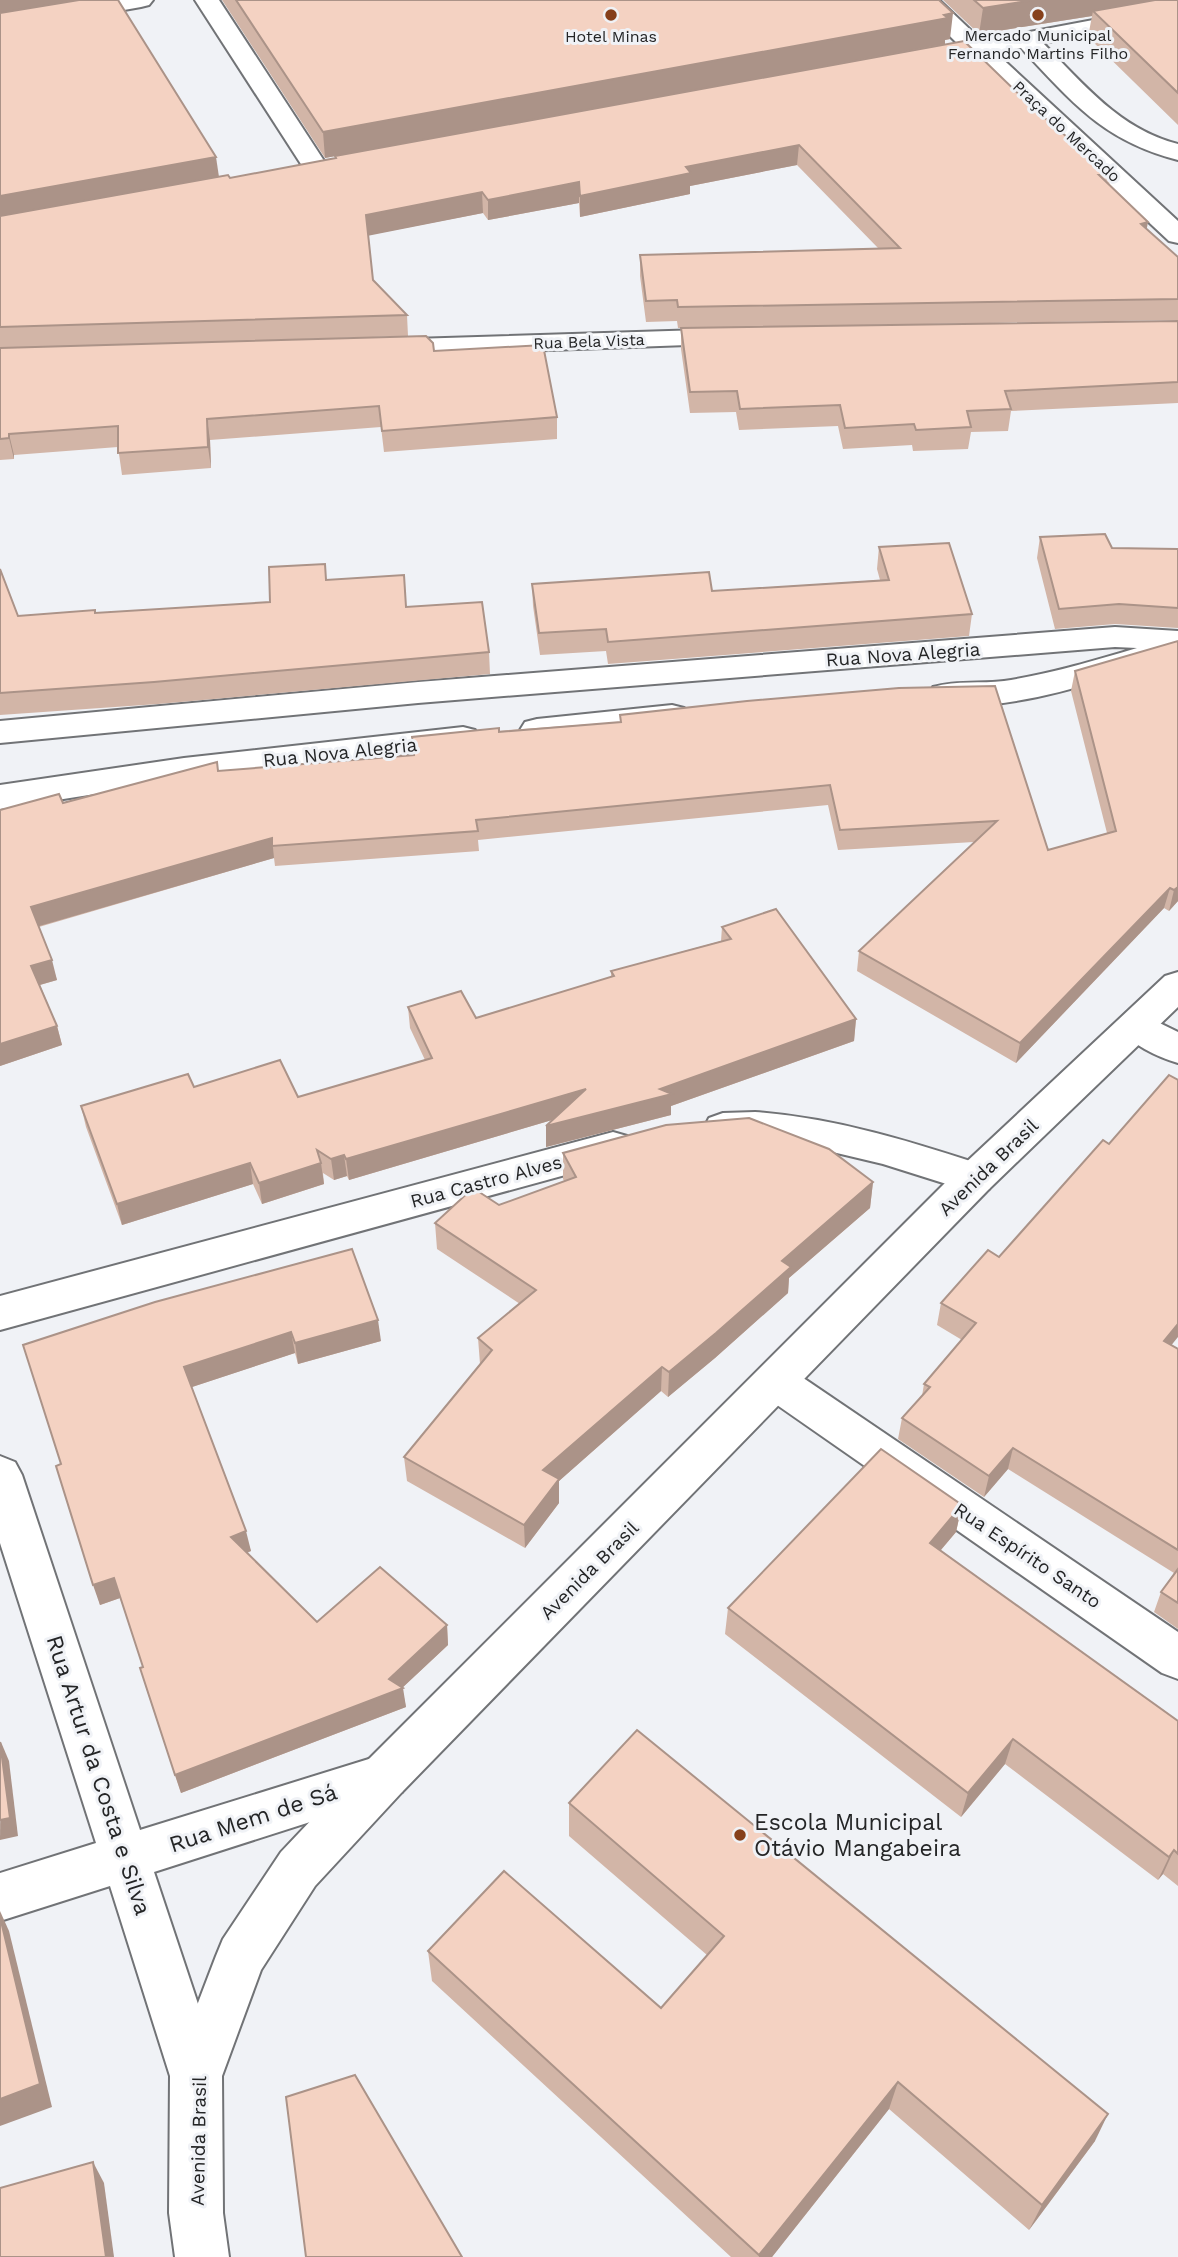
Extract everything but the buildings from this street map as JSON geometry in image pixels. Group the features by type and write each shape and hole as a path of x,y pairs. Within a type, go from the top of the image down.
{"street":[{"path":"0,25 141,0"},
{"path":"207,0 317,170"},
{"name":"Praça do Mercado","path":"925,0 1178,235"},
{"path":"895,64 1178,11"},
{"name":"Praça do Mercado","path":"1027,40 1110,124 1136,139 1178,152"},
{"path":"291,174 345,164"},
{"name":"Rua Bela Vista","path":"348,349 766,336"},
{"name":"Rua Nova Alegria","path":"0,732 219,708 662,672 1115,637 1178,640"},
{"path":"909,695 1001,692 1054,683 1178,648"},
{"name":"Rua Nova Alegria","path":"0,797 184,769 703,712"},
{"name":"Avenida Brasil","path":"202,2257 196,2213 196,2076 241,1956 298,1869 385,1776 975,1178 1178,985"},
{"path":"1137,1026 1178,1049"},
{"path":"690,1131 752,1126 846,1138 975,1178"},
{"name":"Rua Castro Alves","path":"0,1313 652,1136"},
{"name":"Rua Espírito Santo","path":"775,1381 1178,1658"},
{"name":"Rua Artur da Costa e Silva","path":"0,1475 196,2076"},
{"name":"Rua Mem de Sá","path":"0,1897 385,1776"}],"place":[{"name":"Hotel Minas","path":"611,15"},
{"name":"Mercado Municipal Fernando Martins Filho","path":"1038,15"},
{"name":"Escola Municipal Otávio Mangabeira","path":"740,1835"}]}
